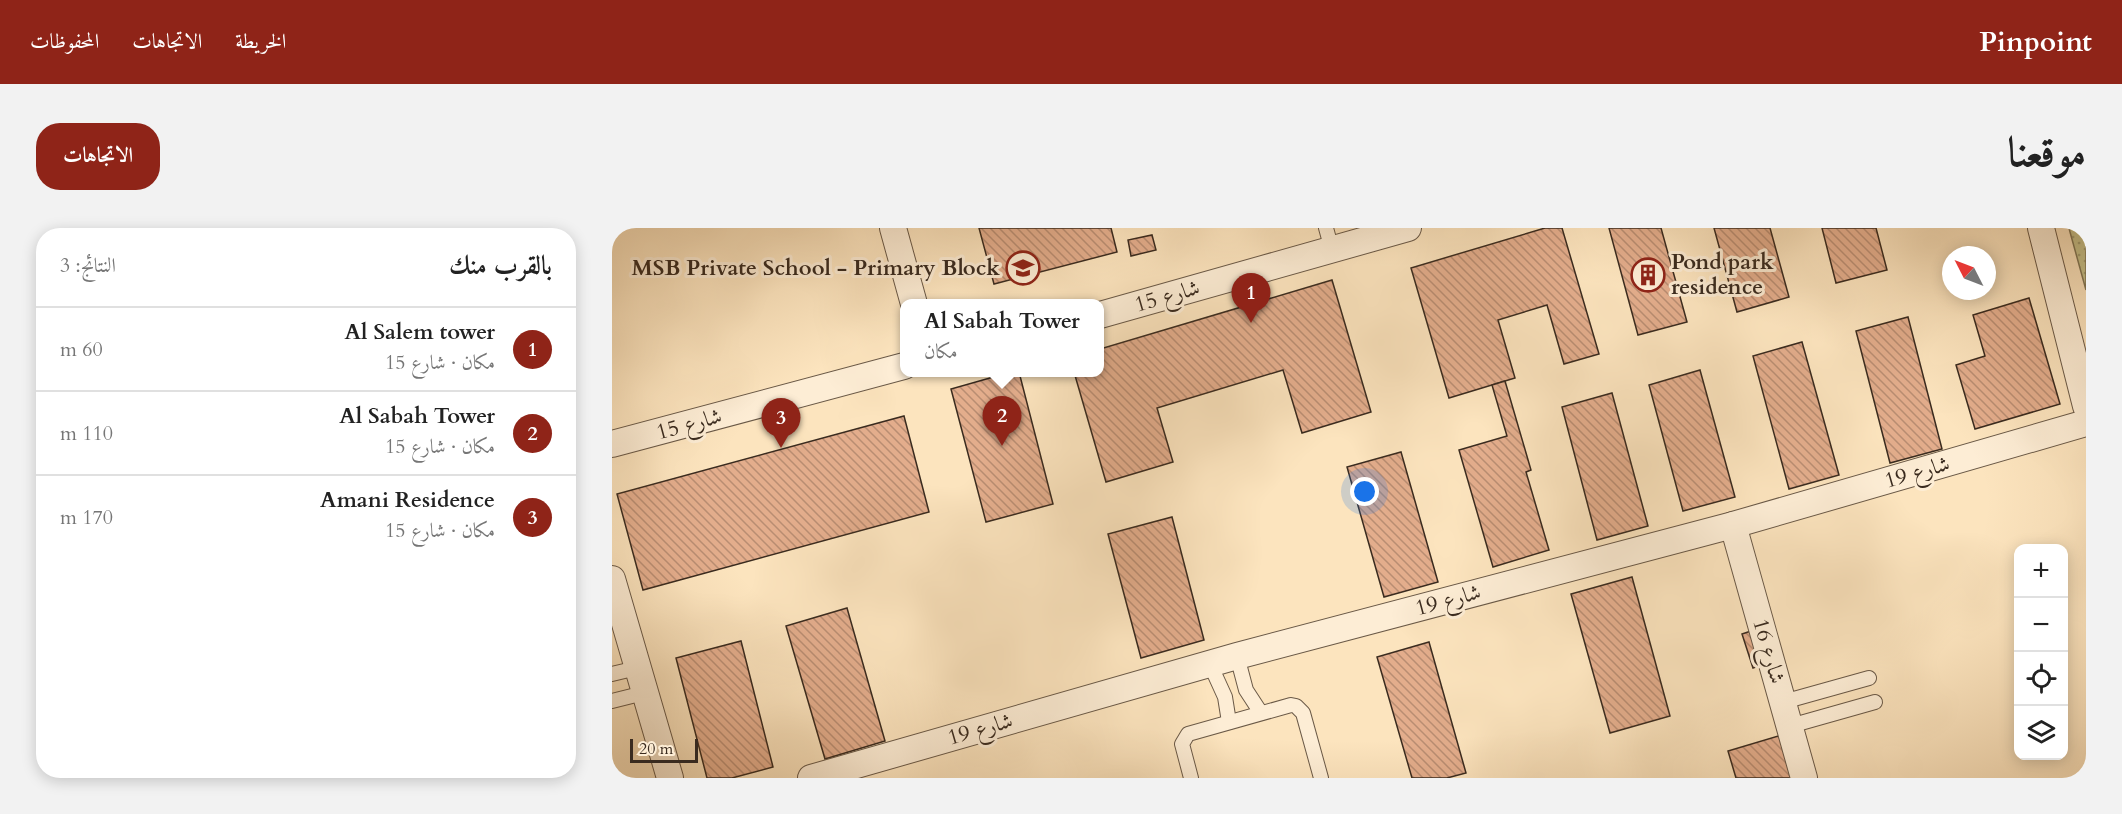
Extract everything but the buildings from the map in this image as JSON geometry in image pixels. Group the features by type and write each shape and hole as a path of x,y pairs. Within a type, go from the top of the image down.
{"street":[{"path":"893,228 913,299"},
{"name":"شارع 15","path":"1104,314 1329,239 1408,228"},
{"path":"2040,232 2086,406"},
{"name":"شارع 15","path":"612,444 900,367"},
{"name":"شارع 19","path":"811,778 1237,656 1733,525 2086,423"},
{"name":"شارع 16","path":"1733,525 1804,778"},
{"path":"612,579 670,778"}],"lane":[{"path":"1237,656 1246,690 1261,713"},
{"path":"1210,664 1225,697 1229,722"},
{"path":"612,674 637,668"},
{"path":"1786,714 1869,678"},
{"path":"612,701 644,693"},
{"path":"1786,714 1875,702"},
{"path":"1191,778 1182,748 1185,736 1291,705 1303,713 1321,778"}],"shaded area":[{"path":"2069,228 2086,228 2086,290 2070,232"}],"place":[{"name":"MSB Private School - Primary Block","path":"1023,268"},
{"name":"Pond park residence","path":"1648,275"},
{"name":"Al Salem tower","path":"1251,323"},
{"name":"Al Sabah Tower","path":"1002,446"},
{"name":"Amani Residence","path":"781,448"}]}
